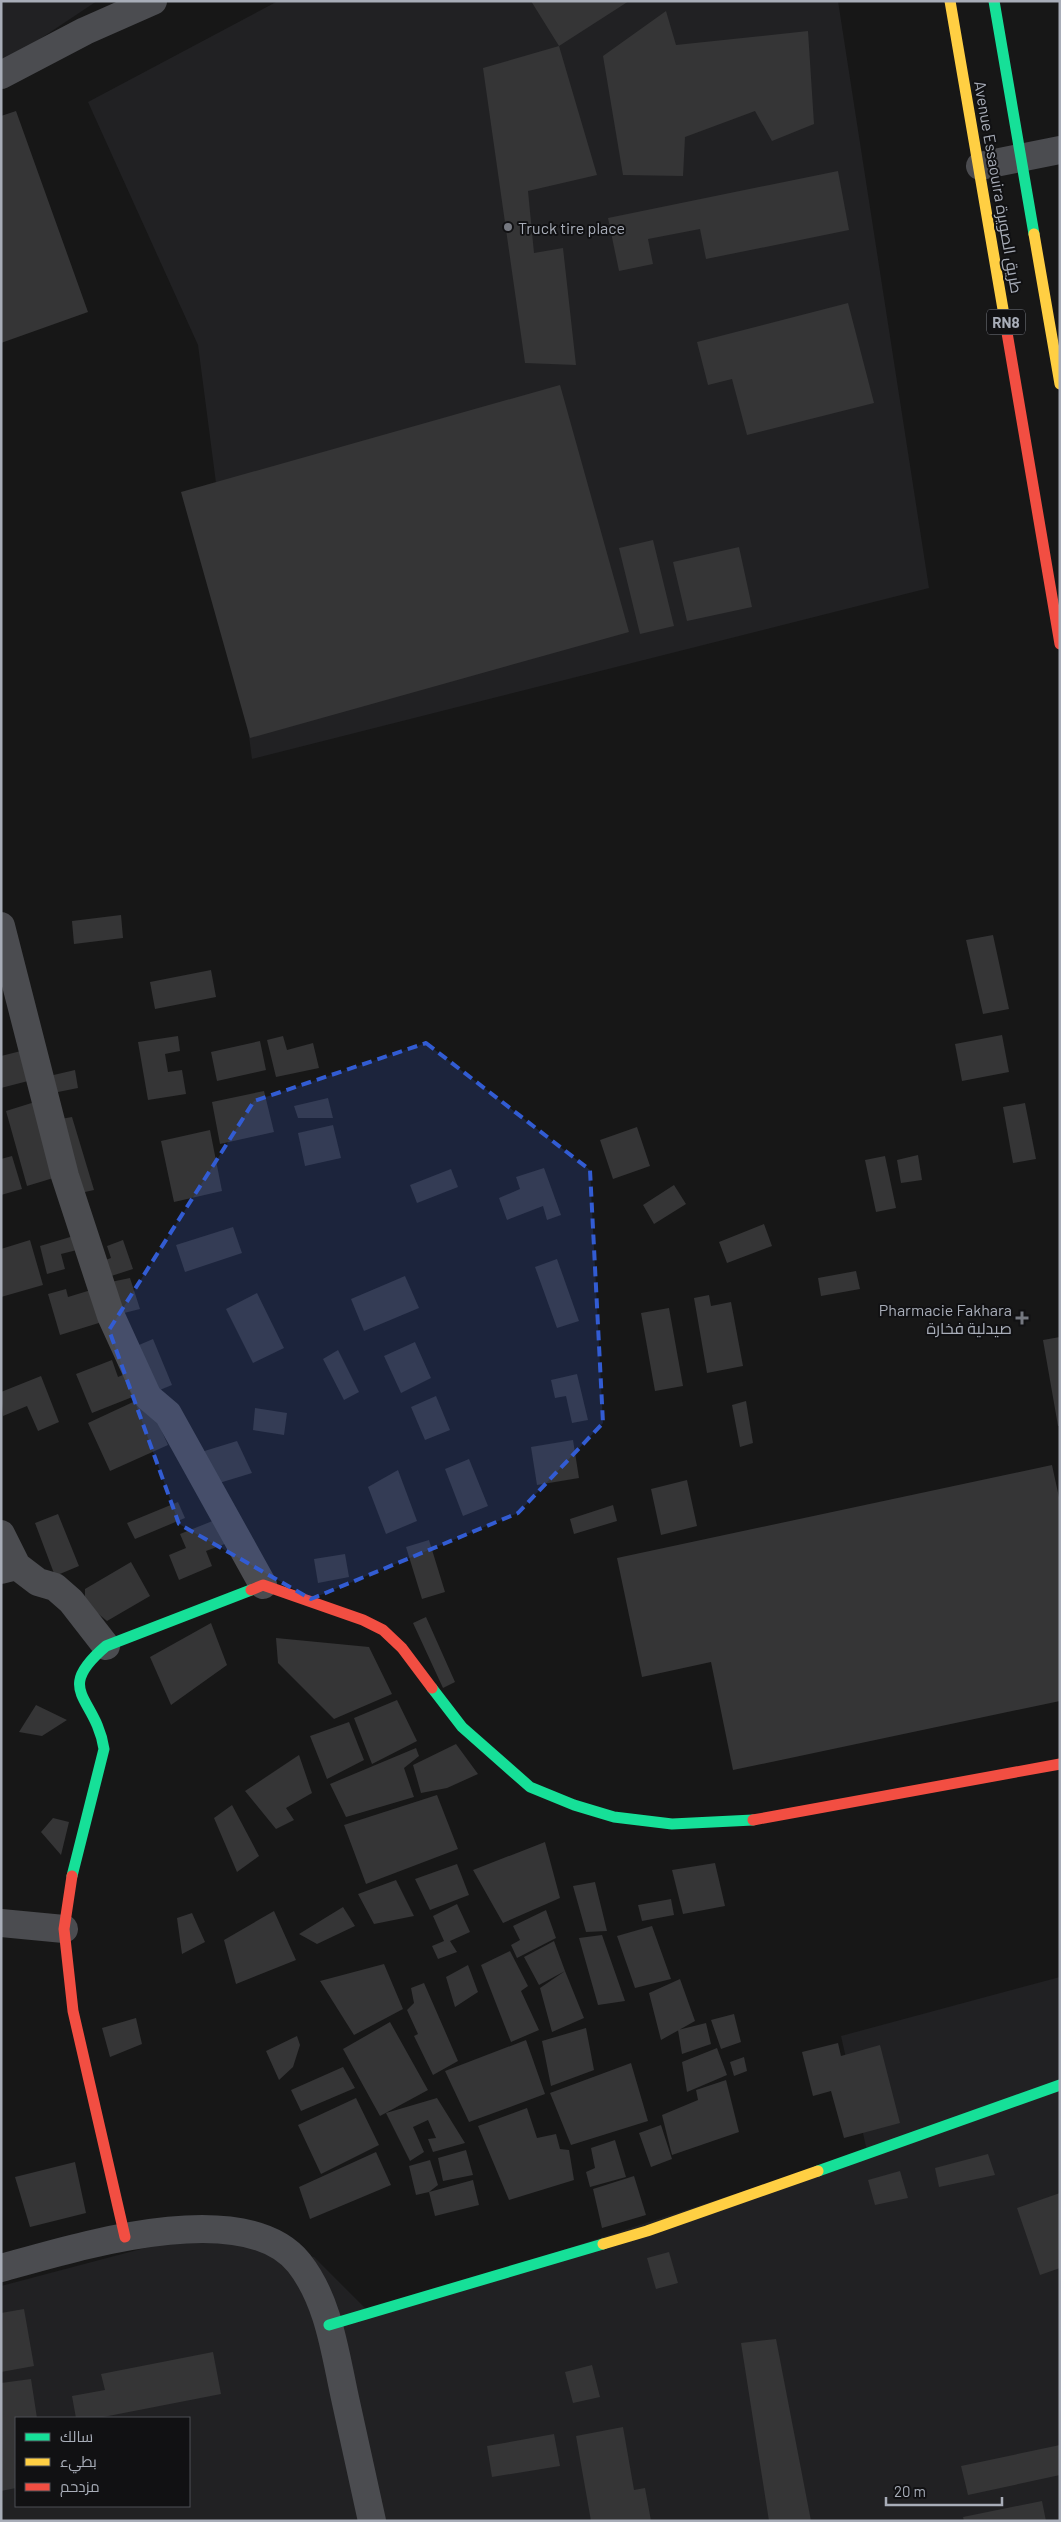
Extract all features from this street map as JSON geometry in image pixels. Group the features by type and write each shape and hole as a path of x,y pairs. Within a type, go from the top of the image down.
{"street":[{"path":"1,76 85,32 153,1"},
{"name":"Avenue Essaouira طريق الصويرة","path":"950,1 980,166 1060,644"},
{"name":"Avenue Essaouira طريق الصويرة","path":"994,1 1060,384"},
{"path":"980,166 1060,150"},
{"path":"1,926 65,1176 112,1316 148,1397 168,1414 263,1585"},
{"path":"1,1534 9,1568 38,1582 55,1587 71,1601 106,1646"},
{"path":"125,2237 74,2011 64,1929 70,1885 104,1749 101,1728 80,1691 79,1670 89,1658 106,1646 263,1585 363,1620 383,1630 402,1648 462,1727 530,1787 574,1805 614,1817 672,1824 754,1820 1060,1764"},
{"path":"1,1923 64,1929"},
{"path":"329,2325 647,2231 1060,2085"},
{"path":"1,2268 125,2237 206,2228 241,2231 278,2244 298,2263 313,2287 329,2325 372,2521"}],"highlighted area":[{"path":"426,1043 590,1170 603,1423 518,1513 311,1599 179,1524 109,1330 254,1101"}],"shaded area":[{"path":"1,1 97,1 1,65"},
{"path":"278,1 838,1 929,588 252,759 198,345 88,102"},
{"path":"1060,1977 1060,2521 1,2521 1,2286 194,2235 314,2257 370,2313 867,2151 841,2036"}],"building":[{"path":"531,1 629,1 559,46"},
{"path":"666,11 676,45 808,31 814,124 772,141 755,111 685,137 683,176 623,175 603,56"},
{"path":"559,46 597,175 528,191 534,253 563,248 576,365 525,363 483,68"},
{"path":"16,111 88,312 1,343 1,116"},
{"path":"838,171 849,230 706,259 700,229 648,239 653,264 619,271 608,218"},
{"path":"848,303 874,403 747,435 732,379 708,385 697,342"},
{"path":"560,385 629,632 250,738 181,492"},
{"path":"653,540 674,626 640,634 619,548"},
{"path":"739,547 752,607 687,621 673,562"},
{"path":"121,915 123,938 74,944 72,921"},
{"path":"993,935 1009,1009 983,1014 966,940"},
{"path":"211,970 216,997 155,1009 150,982"},
{"path":"1002,1035 1009,1072 962,1081 955,1044"},
{"path":"178,1036 180,1051 165,1054 168,1072 182,1070 186,1094 148,1100 138,1042"},
{"path":"283,1036 287,1050 313,1043 319,1068 276,1077 267,1040"},
{"path":"260,1041 266,1070 217,1081 211,1052"},
{"path":"21,1051 28,1081 1,1088 1,1056"},
{"path":"75,1070 78,1088 48,1094 45,1077"},
{"path":"264,1091 274,1132 220,1144 212,1102"},
{"path":"328,1098 333,1118 298,1118 294,1106"},
{"path":"38,1101 60,1176 27,1186 6,1111"},
{"path":"1025,1103 1036,1159 1013,1163 1003,1107"},
{"path":"72,1117 94,1190 76,1194 55,1120"},
{"path":"333,1125 341,1158 305,1166 298,1133"},
{"path":"637,1127 650,1166 613,1179 600,1140"},
{"path":"210,1130 222,1191 174,1202 161,1141"},
{"path":"918,1155 922,1180 901,1183 897,1160"},
{"path":"12,1156 22,1189 1,1195 1,1159"},
{"path":"885,1156 896,1208 876,1212 865,1160"},
{"path":"544,1168 561,1215 547,1220 543,1206 507,1220 499,1198 520,1189 516,1177"},
{"path":"451,1169 458,1187 417,1203 410,1185"},
{"path":"674,1185 686,1204 654,1224 643,1205"},
{"path":"764,1224 772,1246 727,1263 719,1242"},
{"path":"233,1227 242,1253 185,1272 176,1245"},
{"path":"77,1235 81,1249 61,1254 65,1269 47,1274 40,1246"},
{"path":"30,1240 43,1285 1,1297 1,1249"},
{"path":"123,1240 133,1269 105,1278 100,1262 111,1258 107,1246"},
{"path":"557,1259 579,1321 557,1328 535,1267"},
{"path":"856,1271 860,1289 821,1296 818,1278"},
{"path":"405,1276 419,1308 364,1331 351,1299"},
{"path":"130,1278 140,1309 116,1315 106,1283"},
{"path":"66,1289 68,1297 91,1290 102,1322 60,1335 48,1294"},
{"path":"257,1293 284,1348 253,1363 226,1309"},
{"path":"709,1295 711,1306 731,1302 743,1366 707,1373 694,1298"},
{"path":"669,1308 683,1386 655,1391 641,1313"},
{"path":"1060,1337 1060,1426 1058,1426 1043,1340"},
{"path":"153,1339 172,1385 150,1394 132,1348"},
{"path":"415,1342 431,1378 401,1393 384,1356"},
{"path":"338,1350 359,1392 344,1400 323,1359"},
{"path":"112,1360 118,1377 132,1371 140,1394 92,1413 76,1374"},
{"path":"577,1374 588,1420 572,1423 566,1396 555,1398 551,1380"},
{"path":"41,1376 59,1422 38,1431 27,1406 3,1416 1,1392"},
{"path":"146,1396 168,1445 110,1471 88,1423"},
{"path":"436,1396 450,1430 425,1440 411,1407"},
{"path":"746,1401 753,1443 740,1447 732,1405"},
{"path":"255,1408 287,1413 284,1435 253,1430"},
{"path":"573,1440 579,1478 537,1485 531,1447"},
{"path":"237,1441 252,1473 216,1484 198,1453"},
{"path":"469,1459 488,1506 463,1516 445,1469"},
{"path":"1052,1465 1060,1502 1060,1701 733,1770 711,1662 642,1677 617,1558"},
{"path":"398,1470 417,1521 386,1534 368,1487"},
{"path":"687,1480 697,1526 661,1535 651,1489"},
{"path":"178,1502 185,1518 135,1539 127,1523"},
{"path":"613,1505 617,1521 574,1534 570,1519"},
{"path":"58,1514 79,1566 55,1576 35,1523"},
{"path":"220,1518 230,1542 206,1551 212,1566 179,1580 169,1555 186,1548 180,1534"},
{"path":"429,1540 445,1592 422,1599 406,1547"},
{"path":"345,1554 349,1577 318,1583 314,1559"},
{"path":"131,1562 150,1596 107,1621 85,1603 85,1589"},
{"path":"426,1617 455,1682 443,1688 413,1623"},
{"path":"211,1623 227,1665 171,1705 150,1657"},
{"path":"276,1638 369,1647 392,1694 334,1719 278,1663"},
{"path":"397,1700 417,1741 372,1764 354,1718"},
{"path":"36,1705 67,1720 42,1736 19,1732"},
{"path":"349,1722 364,1760 327,1779 310,1736"},
{"path":"456,1744 478,1774 447,1788 421,1793 413,1765"},
{"path":"416,1748 419,1756 404,1768 414,1797 346,1817 330,1784"},
{"path":"299,1755 312,1793 286,1808 294,1820 276,1829 245,1791"},
{"path":"437,1795 458,1849 366,1884 344,1825"},
{"path":"232,1805 259,1856 237,1872 214,1818"},
{"path":"53,1818 69,1822 61,1855 41,1832"},
{"path":"545,1842 560,1898 503,1923 473,1870"},
{"path":"715,1863 725,1906 683,1914 672,1870"},
{"path":"457,1864 469,1895 430,1910 415,1879"},
{"path":"396,1880 414,1916 374,1924 358,1894"},
{"path":"595,1882 607,1931 586,1932 573,1886"},
{"path":"671,1899 674,1915 642,1921 638,1905"},
{"path":"457,1904 470,1932 450,1941 457,1952 438,1959 432,1946 444,1941 433,1916"},
{"path":"343,1907 355,1926 317,1944 299,1934"},
{"path":"546,1910 556,1938 517,1958 511,1945 520,1940 513,1926"},
{"path":"274,1911 296,1960 236,1984 224,1940"},
{"path":"192,1913 205,1942 182,1954 177,1918"},
{"path":"652,1926 671,1979 635,1988 617,1936"},
{"path":"602,1935 625,2001 598,2005 579,1938"},
{"path":"554,1941 565,1971 539,1985 524,1957"},
{"path":"510,1951 528,1986 521,1991 539,2030 511,2042 481,1965"},
{"path":"384,1964 403,2009 354,2035 320,1981"},
{"path":"468,1965 478,1992 455,2007 446,1977"},
{"path":"565,1971 584,2018 552,2032 540,1988"},
{"path":"680,1979 695,2021 661,2040 649,1993"},
{"path":"424,1983 458,2061 433,2075 414,2036 418,2034 407,2010 414,2003 411,1988"},
{"path":"734,2014 741,2042 721,2049 711,2020"},
{"path":"136,2018 142,2044 110,2057 102,2028"},
{"path":"390,2022 428,2090 380,2116 343,2049"},
{"path":"706,2023 711,2044 682,2054 678,2030"},
{"path":"586,2028 594,2070 551,2086 542,2041"},
{"path":"297,2036 300,2045 293,2067 279,2080 266,2051"},
{"path":"526,2040 545,2094 469,2122 445,2071"},
{"path":"838,2043 841,2056 880,2045 900,2123 844,2138 831,2091 813,2096 802,2052"},
{"path":"717,2048 727,2075 687,2092 682,2062"},
{"path":"744,2057 747,2071 734,2076 730,2062"},
{"path":"631,2063 648,2121 571,2145 550,2093"},
{"path":"343,2067 355,2088 301,2111 291,2090"},
{"path":"726,2080 739,2132 672,2155 662,2115 698,2100 696,2090"},
{"path":"356,2098 379,2145 321,2174 298,2125"},
{"path":"437,2098 465,2143 433,2152 428,2139 436,2138 428,2120 413,2127 424,2152 410,2161 386,2113"},
{"path":"527,2108 537,2138 556,2134 560,2149 569,2150 574,2180 509,2200 478,2126"},
{"path":"661,2125 672,2159 651,2167 639,2133"},
{"path":"615,2140 626,2177 590,2187 586,2172 595,2168 591,2148"},
{"path":"466,2150 473,2175 443,2181 438,2158"},
{"path":"376,2152 391,2185 310,2219 299,2187"},
{"path":"988,2154 995,2175 939,2187 935,2168"},
{"path":"430,2160 438,2185 429,2192 416,2195 409,2166"},
{"path":"75,2162 86,2213 30,2227 15,2177"},
{"path":"900,2171 908,2198 875,2205 868,2180"},
{"path":"634,2176 646,2215 602,2228 593,2189"},
{"path":"473,2180 479,2205 435,2216 429,2192"},
{"path":"1060,2193 1060,2268 1040,2275 1017,2208"},
{"path":"669,2252 678,2283 656,2289 647,2258"},
{"path":"24,2309 34,2366 1,2372 1,2313"},
{"path":"776,2339 811,2521 769,2521 741,2343"},
{"path":"213,2352 221,2394 103,2417 76,2417 72,2396 105,2390 101,2374"},
{"path":"592,2365 600,2397 573,2403 565,2372"},
{"path":"31,2379 37,2417 15,2417 15,2488 1,2491 1,2383"},
{"path":"623,2427 634,2490 645,2488 651,2521 591,2521 576,2436"},
{"path":"554,2434 560,2466 492,2477 487,2446"},
{"path":"1060,2445 1060,2475 968,2495 961,2466"},
{"path":"1042,2501 1046,2521 964,2521 963,2517"}],"traffic: fast":[{"path":"994,1 1034,234"},
{"path":"72,1876 104,1749 100,1731 82,1695 80,1685 82,1674 90,1661 106,1646 251,1590"},
{"path":"432,1688 462,1727 530,1787 574,1805 614,1817 672,1824 753,1820"},
{"path":"818,2171 1060,2085"},
{"path":"329,2325 603,2244"}],"traffic: slow":[{"path":"950,1 1004,315"},
{"path":"1034,234 1060,384"},
{"path":"603,2244 647,2231 818,2171"}],"traffic: jam":[{"path":"1004,315 1060,644"},
{"path":"251,1590 263,1585 363,1620 383,1630 402,1648 432,1688"},
{"path":"753,1820 1060,1764"},
{"path":"72,1876 64,1929 73,2011 125,2237"}],"place":[{"name":"Truck tire place","path":"508,227"},
{"name":"Pharmacie Fakhara صيدلية فخارة","path":"1022,1318"}]}
